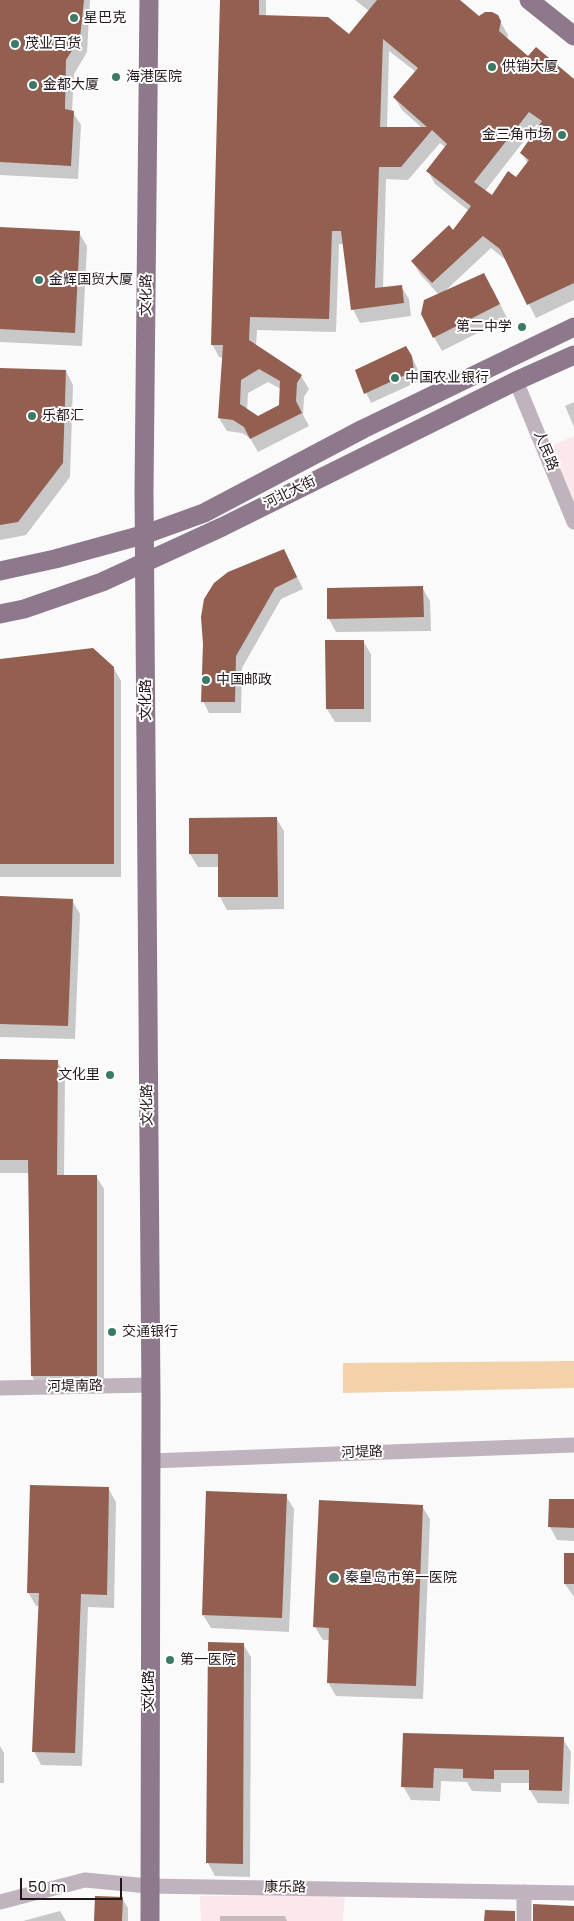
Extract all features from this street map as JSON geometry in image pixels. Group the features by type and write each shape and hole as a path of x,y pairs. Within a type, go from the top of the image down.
{"main road":[{"name":"文化路","path":"148,0 145,562 151,1393 148,1886 150,1921"},
{"path":"529,0 574,36"},
{"path":"0,571 55,559 146,534 204,513 363,429 574,327"},
{"name":"河北大街","path":"0,614 24,609 102,582 222,527 516,381 574,355"}],"street":[{"name":"人民路","path":"516,381 574,522"},
{"name":"河堤南路","path":"0,1388 151,1393"},
{"name":"河堤路","path":"150,1461 574,1445"},
{"name":"康乐路","path":"0,1902 85,1880 148,1886 574,1893"},
{"path":"524,1892 524,1921"}],"shaded area":[{"path":"574,436 574,522 544,449"},
{"path":"574,1361 574,1388 343,1393 343,1363"},
{"path":"345,1895 343,1921 201,1921 200,1896"}],"building":[{"name":"金都大厦","path":"0,0 84,0 80,38 66,60 65,109 74,111 71,166 0,162"},
{"path":"220,0 259,0 259,15 328,17 349,34 377,0 460,0 479,16 485,12 492,12 498,15 501,21 499,31 528,56 536,47 574,79 574,283 527,305 500,249 483,236 432,283 411,261 449,225 453,230 471,206 426,171 447,144 432,130 401,167 379,167 375,288 402,285 404,303 351,310 341,231 332,231 329,319 250,317 249,340 302,375 297,383 296,401 302,413 250,439 244,427 233,420 218,418 223,345 211,345","holes":["383,39 418,68 393,97 427,127 380,127","529,112 542,121 520,153 529,160 516,177 508,171 492,195 474,182","259,369 280,381 279,405 258,416 240,404 241,380"]},
{"name":"金辉国贸大厦","path":"0,227 80,231 75,333 0,329"},
{"path":"484,273 500,304 433,338 421,314 424,300"},
{"path":"406,346 412,356 414,371 364,394 355,370"},
{"name":"乐都汇","path":"0,368 66,370 63,463 18,522 0,525"},
{"path":"284,549 297,577 275,588 236,656 235,702 201,702 203,644 201,617 204,599 214,583 228,572"},
{"path":"423,586 424,617 327,619 327,588"},
{"path":"325,640 364,640 364,709 326,709"},
{"path":"93,648 114,667 114,864 0,864 0,659"},
{"path":"277,817 278,897 218,897 218,854 189,854 189,818"},
{"path":"0,896 73,899 68,1026 0,1024"},
{"path":"0,1059 58,1060 57,1175 97,1175 97,1376 31,1376 28,1160 0,1160"},
{"path":"30,1485 109,1487 107,1595 81,1594 75,1753 32,1752 39,1593 27,1593"},
{"path":"206,1491 287,1494 282,1618 202,1615"},
{"path":"549,1499 574,1499 574,1528 548,1527"},
{"path":"319,1500 423,1505 416,1686 327,1683 329,1628 313,1627"},
{"path":"564,1553 574,1553 574,1584 564,1584"},
{"path":"208,1642 244,1643 243,1864 206,1863"},
{"path":"403,1733 564,1737 562,1791 529,1790 529,1770 494,1770 494,1779 463,1778 463,1769 434,1768 433,1788 401,1787"},
{"path":"95,1896 123,1897 122,1921 94,1921"},
{"path":"533,1904 574,1906 574,1921 533,1921"},
{"path":"485,1910 515,1911 515,1921 484,1921"}],"place":[{"name":"星巴克","path":"74,18"},
{"name":"茂业百货","path":"15,44"},
{"name":"供销大厦","path":"492,67"},
{"name":"海港医院","path":"116,77"},
{"name":"金都大厦","path":"33,85"},
{"name":"金三角市场","path":"562,135"},
{"name":"金辉国贸大厦","path":"39,280"},
{"name":"第二中学","path":"522,327"},
{"name":"中国农业银行","path":"395,378"},
{"name":"乐都汇","path":"32,416"},
{"name":"中国邮政","path":"206,680"},
{"name":"文化里","path":"110,1075"},
{"name":"交通银行","path":"112,1332"},
{"name":"秦皇岛市第一医院","path":"334,1578"},
{"name":"第一医院","path":"170,1660"}]}
